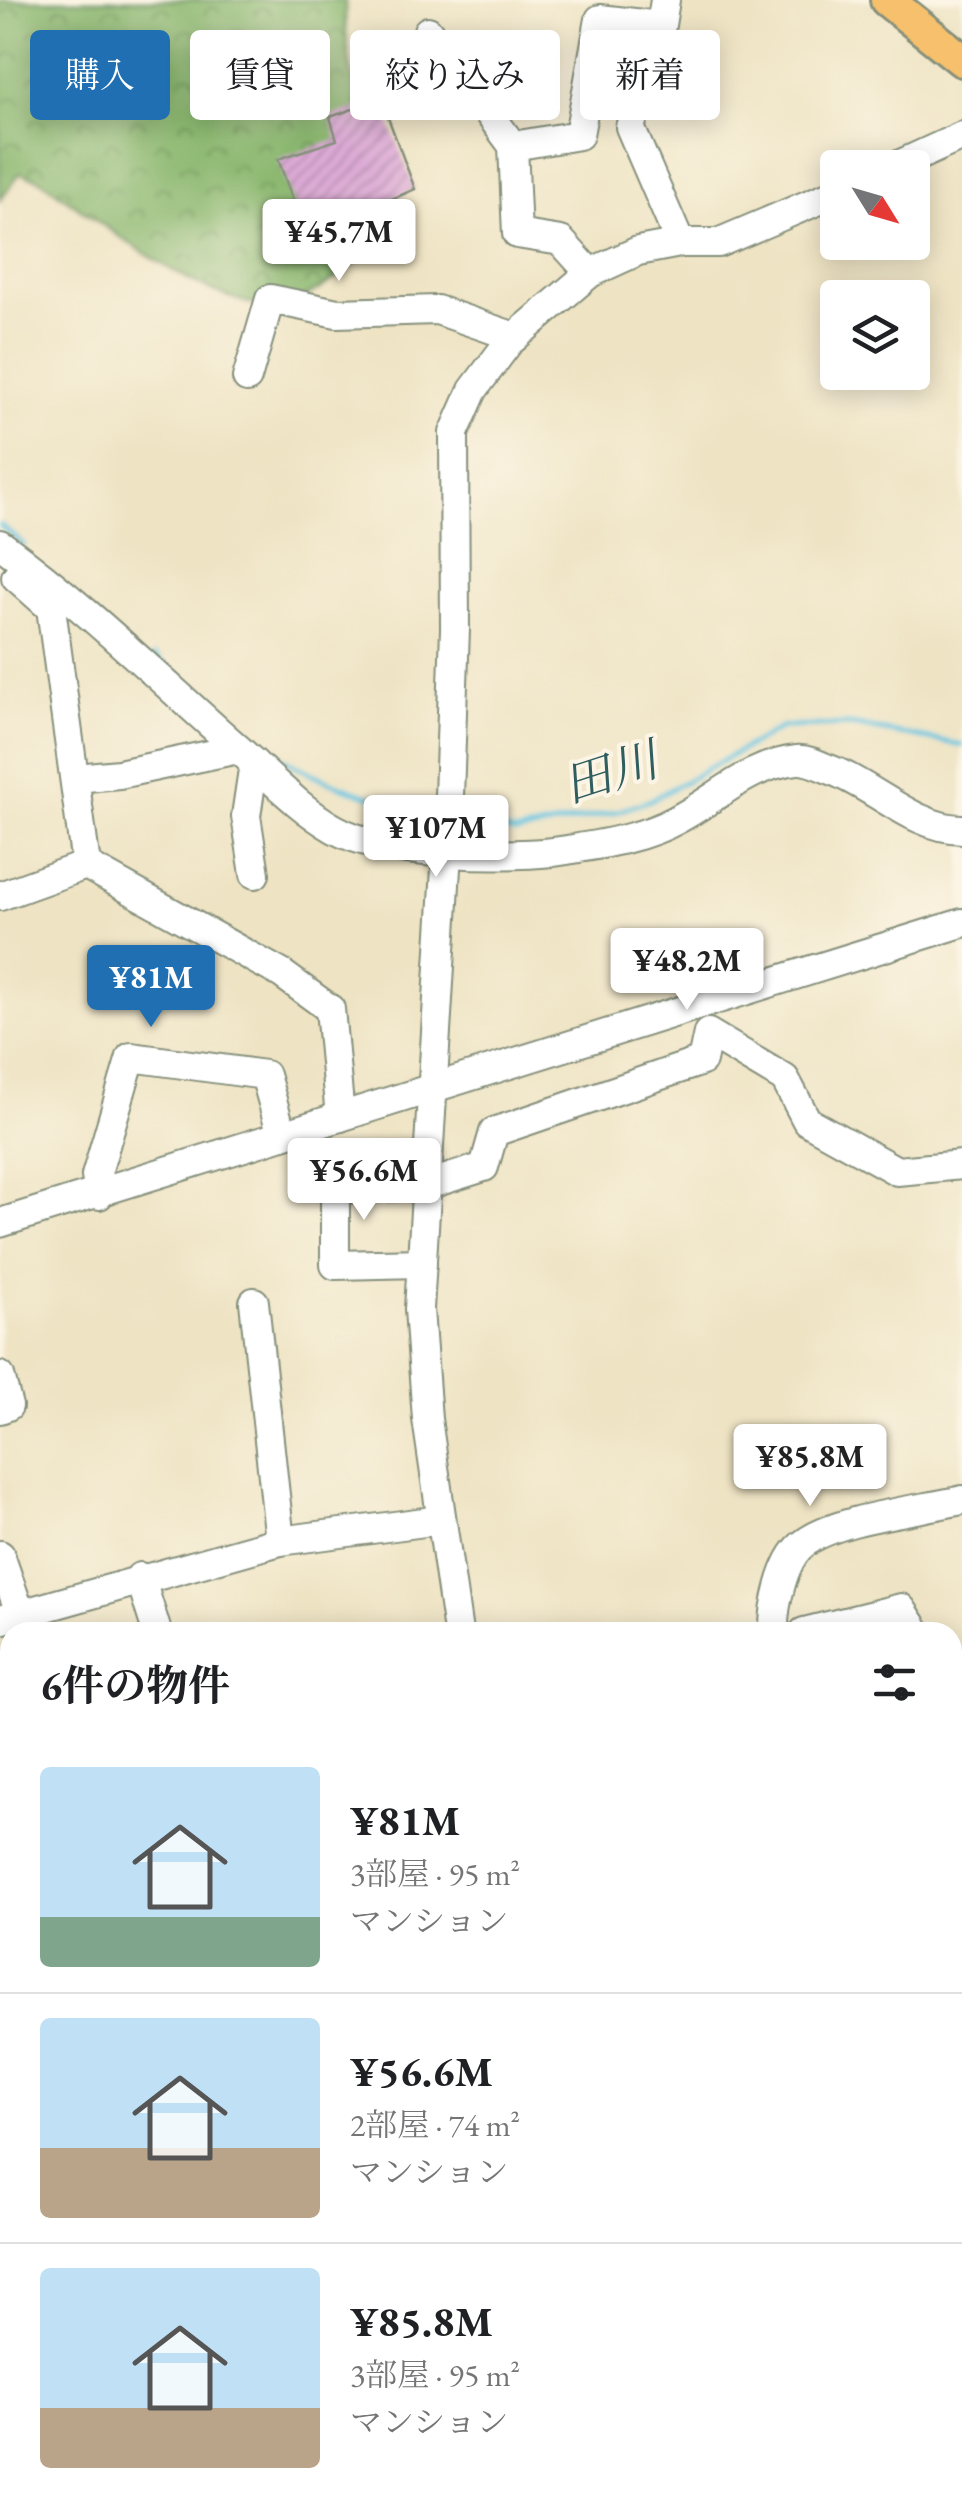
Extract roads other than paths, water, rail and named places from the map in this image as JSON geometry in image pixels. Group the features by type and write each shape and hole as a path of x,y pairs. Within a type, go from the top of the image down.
{"main road":[{"path":"886,0 962,60"}],"street":[{"path":"513,146 579,135 600,19 662,13 630,127 680,243"},
{"path":"494,120 513,146 517,234 561,241 590,273"},
{"path":"930,151 962,136"},
{"path":"456,1622 440,1520 419,1309 434,1088 455,629 454,433 473,390 515,337 590,273 638,251 680,243 718,243 820,200"},
{"path":"247,378 270,299 337,313 437,310 515,337"},
{"path":"0,544 86,610 246,756 337,830 382,844 446,852 526,854 632,837 676,821 722,788 760,770 801,759 858,778 916,816 948,830 962,830"},
{"path":"0,564 51,608 86,866"},
{"path":"76,778 246,756"},
{"path":"246,756 246,816 254,874"},
{"path":"0,896 86,866 282,974 330,1008 340,1117"},
{"path":"0,1224 962,922"},
{"path":"422,1263 335,1265 334,1189 427,1185 484,1166 494,1132 702,1061 708,1033 785,1080 807,1121 897,1171 962,1165"},
{"path":"99,1195 96,1176 131,1058 265,1074 282,1135"},
{"path":"254,1302 280,1541"},
{"path":"0,1376 8,1406 0,1409"},
{"path":"774,1622 773,1604 800,1546 834,1529 962,1500"},
{"path":"0,1555 10,1617 140,1577 280,1541 440,1520"},
{"path":"140,1577 154,1622"},
{"path":"844,1622 901,1608 910,1622"}],"waterway":[{"name":"田川","path":"0,525 24,545"},
{"name":"田川","path":"155,656 241,729 297,766 348,789 437,816"},
{"name":"田川","path":"457,819 516,833 616,812 653,799 783,727 851,725 962,745"}]}
